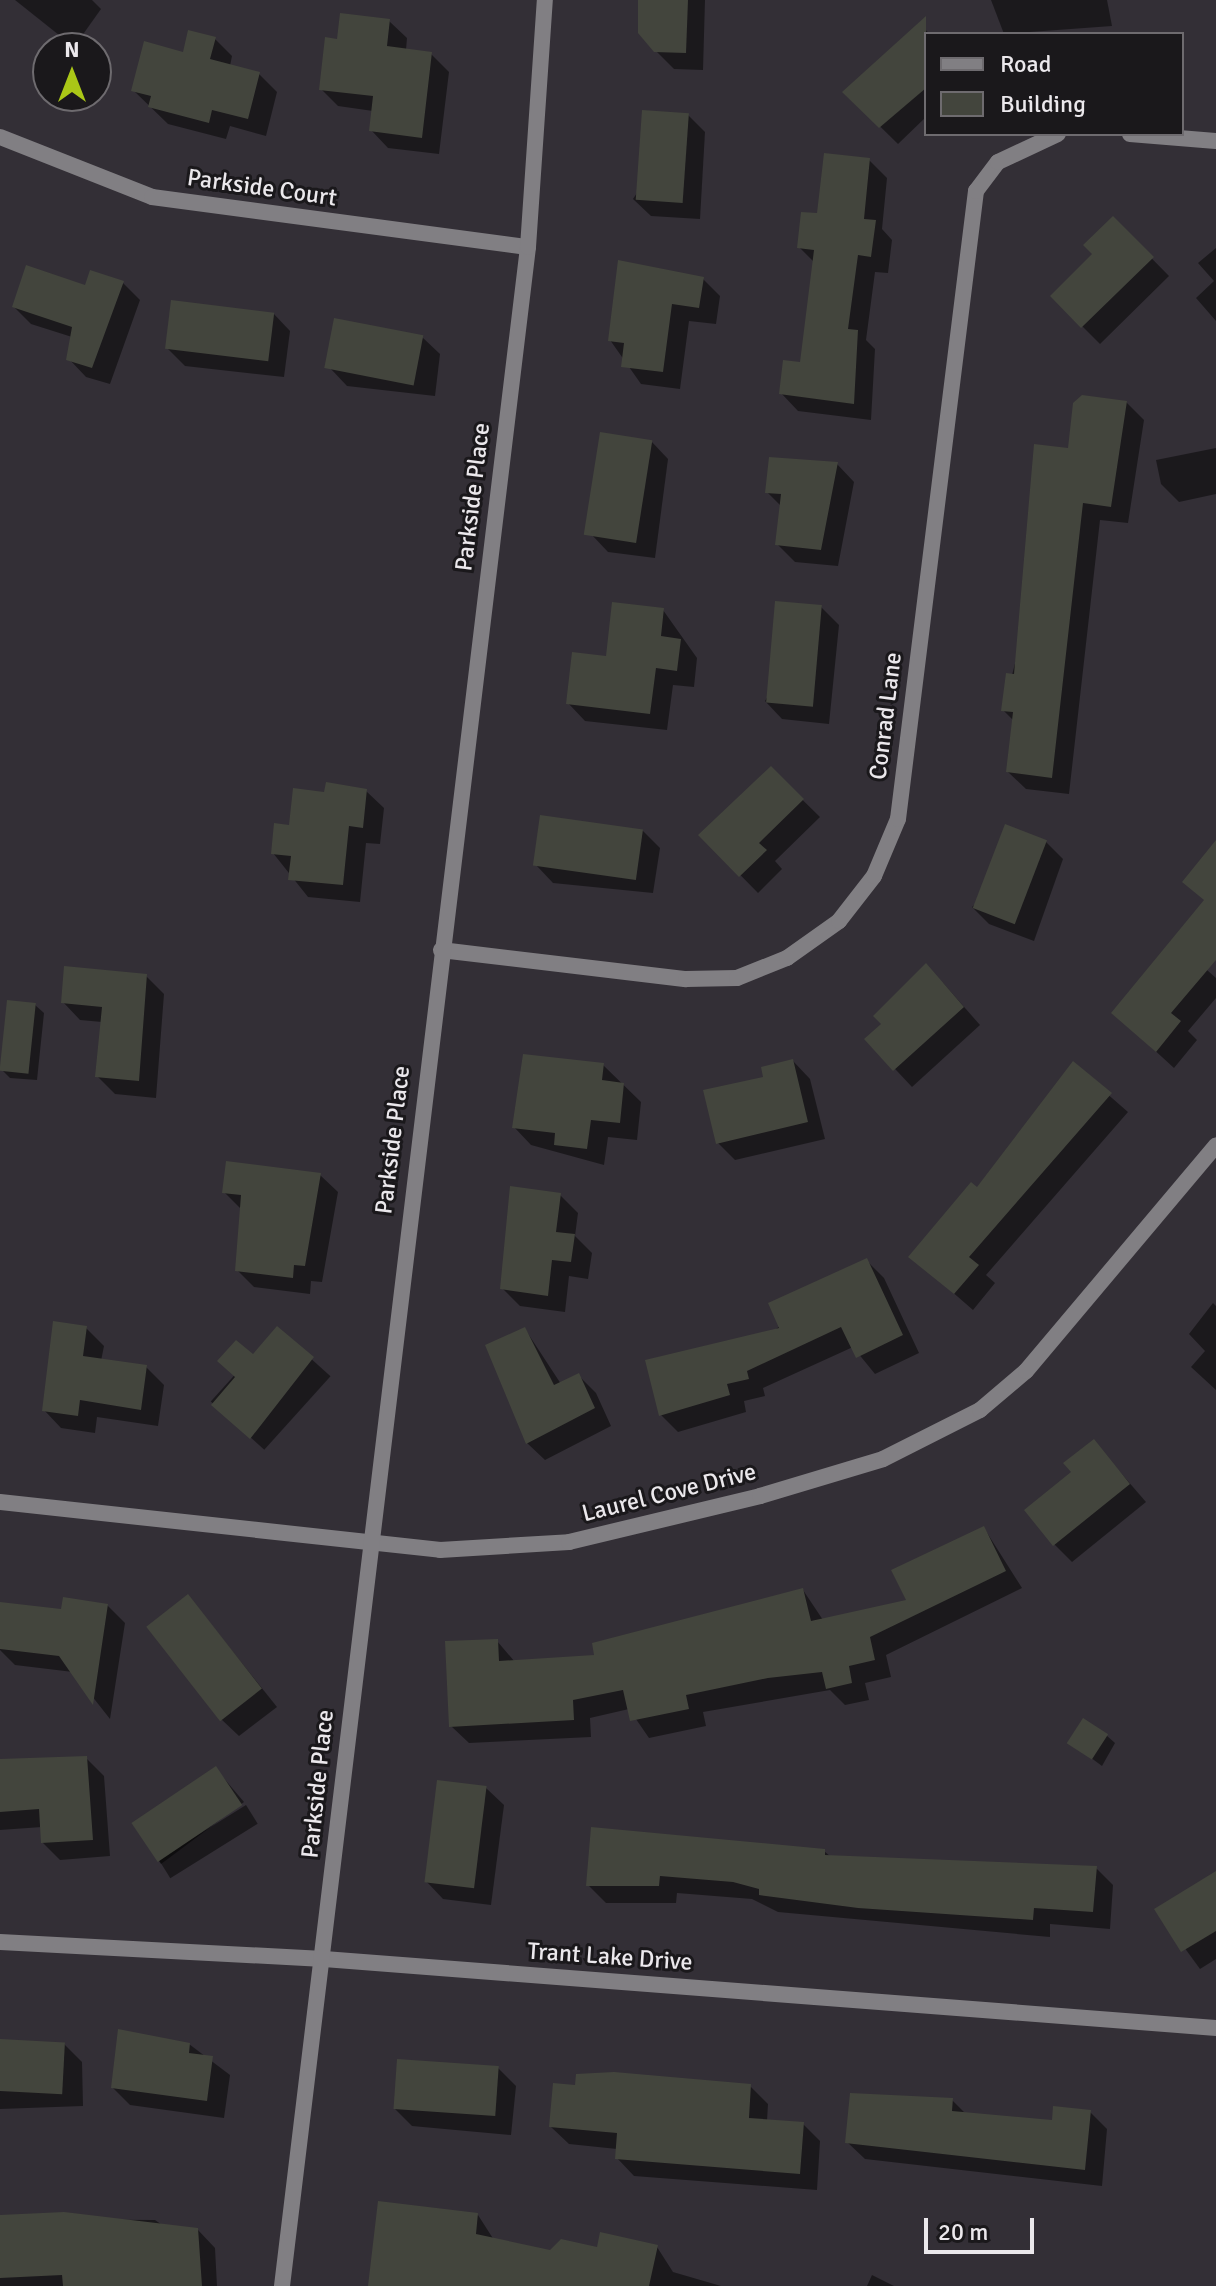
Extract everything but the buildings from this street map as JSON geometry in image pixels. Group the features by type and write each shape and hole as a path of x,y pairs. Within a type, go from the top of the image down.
{"street":[{"name":"Parkside Place","path":"282,2286 324,1959 369,1543 528,247 545,0"},
{"name":"Conrad Lane","path":"441,950 686,979 737,978 787,958 839,921 874,876 898,819 976,191 998,162 1054,136"},
{"path":"1155,136 1216,141"},
{"name":"Parkside Court","path":"0,137 152,197 528,247"},
{"name":"Laurel Cove Drive","path":"0,1502 455,1550 569,1542 773,1492 938,1435 1026,1371 1214,1150"},
{"name":"Trant Lake Drive","path":"0,1942 324,1959 1216,2028"}]}
